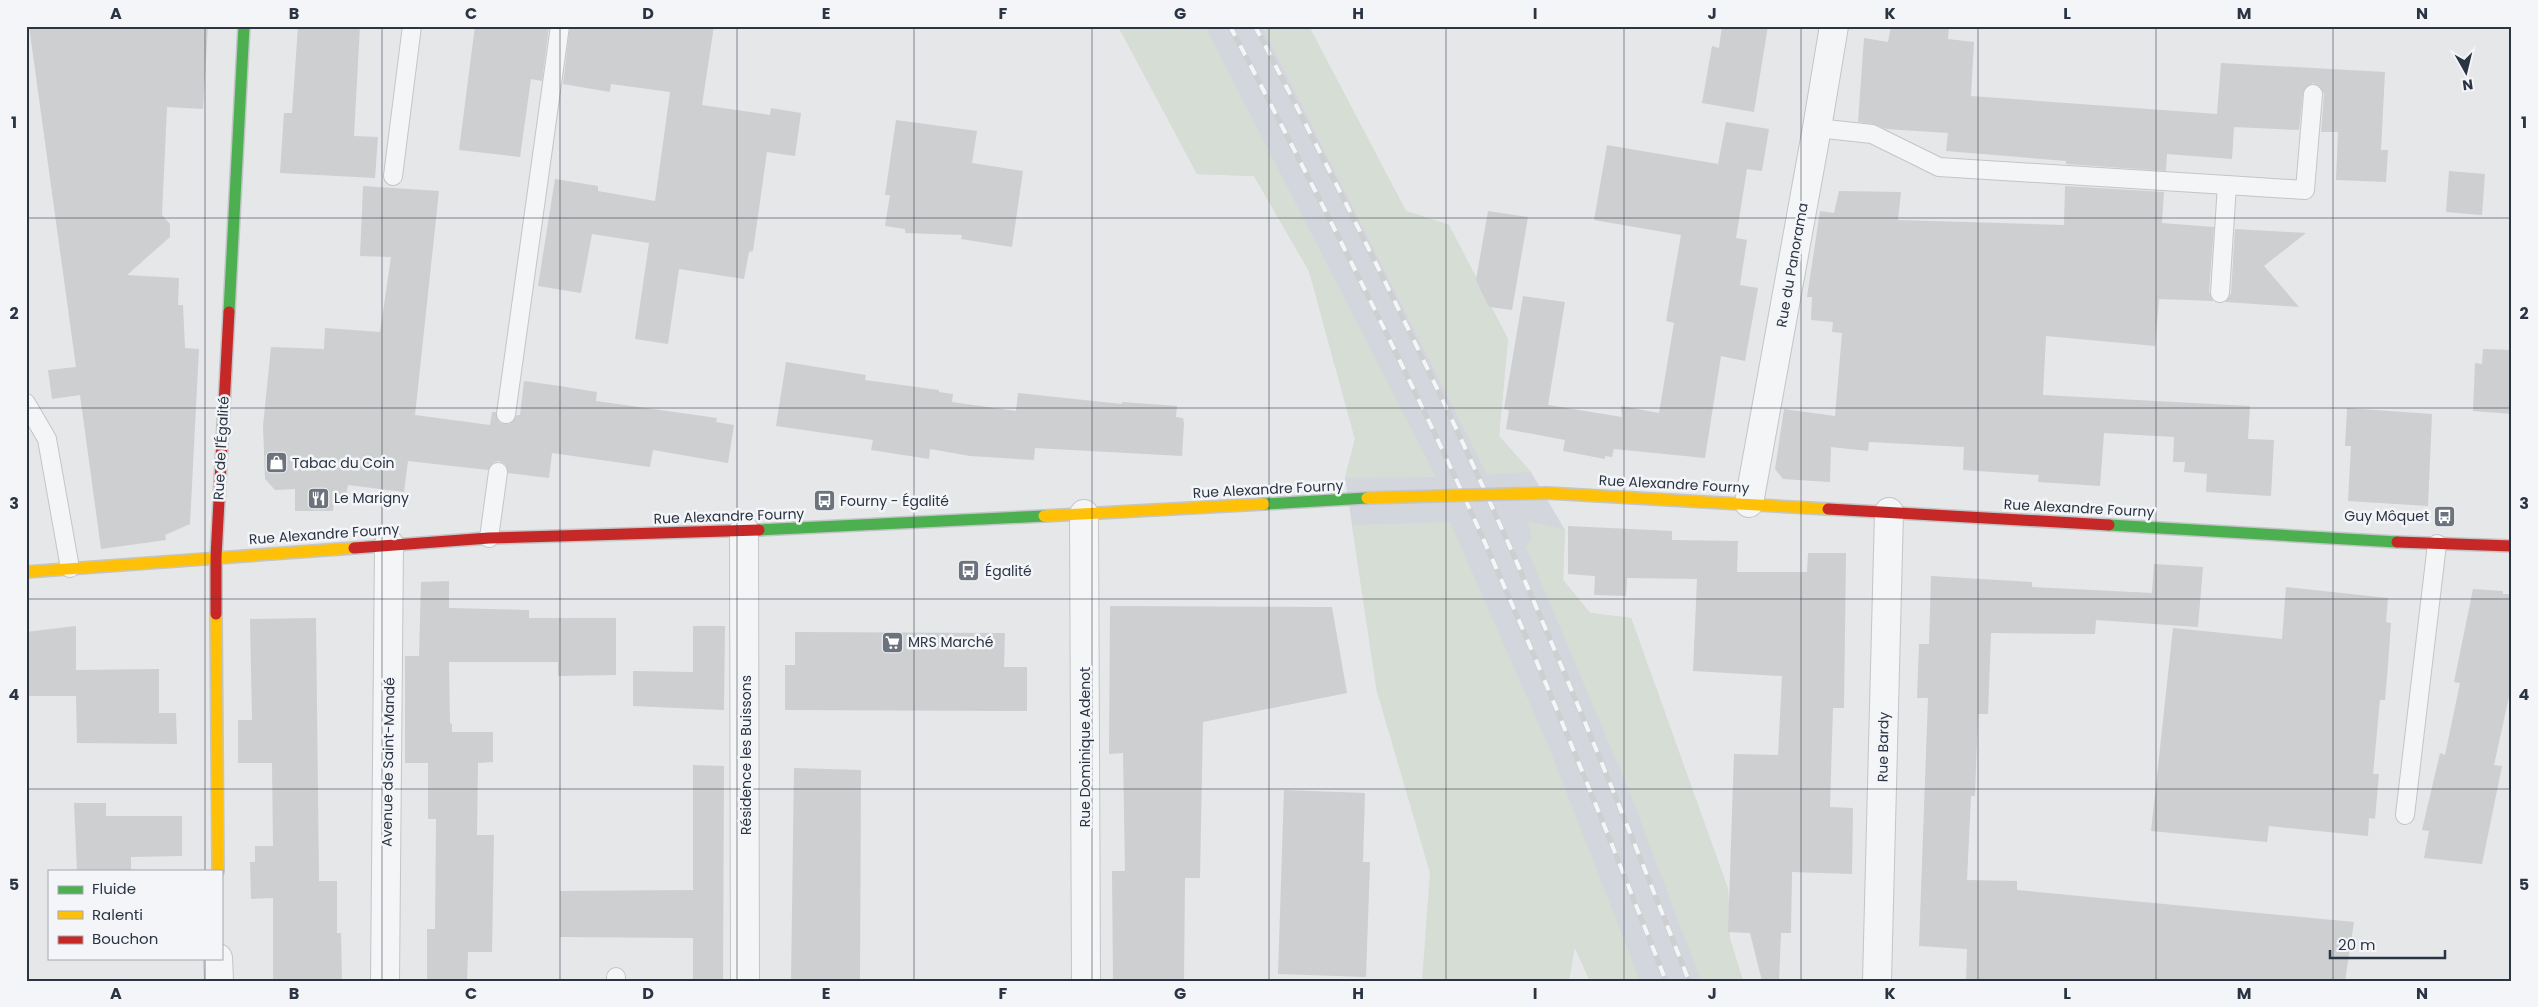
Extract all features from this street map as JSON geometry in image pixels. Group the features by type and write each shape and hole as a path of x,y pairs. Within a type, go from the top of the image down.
{"street":[{"name":"Rue de l'Égalité","path":"218,870 216,557 244,26"},
{"name":"Rue du Panorama","path":"1748,503 1834,26"},
{"name":"Rue Alexandre Fourny","path":"26,572 489,538 875,526 1367,498 1547,493 1748,503 2437,544 2512,546"},
{"name":"Rue Bardy","path":"1877,981 1889,512"},
{"name":"Rue Dominique Adenot","path":"1084,514 1086,981"},
{"name":"Résidence les Buissons","path":"744,530 745,981"},
{"name":"Avenue de Saint-Mandé","path":"385,981 389,544"},
{"path":"218,960 218,981"}],"lane":[{"path":"393,176 412,26"},
{"path":"506,414 560,26"},
{"path":"1817,128 1872,134 1939,167 2305,190 2313,94"},
{"path":"2220,293 2227,185"},
{"path":"26,403 47,439 70,568"},
{"path":"489,538 498,472"},
{"path":"2405,815 2437,544"}],"shaded area":[{"path":"1118,26 1308,26 1406,211 1449,225 1508,339 1499,436 1531,472 1565,530 1563,580 1590,613 1631,618 1728,889 1730,939 1743,981 1590,981 1444,664 1377,692 1345,478 1355,439 1309,271 1254,176 1197,174"},
{"path":"1118,26 1205,26 1436,477 1345,478 1355,439 1309,271 1254,176 1197,174"},
{"path":"1262,26 1309,26 1406,211 1449,225 1508,339 1499,436 1531,472 1487,475"},
{"path":"1528,521 1565,530 1563,580 1590,613 1631,618 1728,889 1730,939 1743,981 1701,981 1630,793 1526,547 1532,539"},
{"path":"1450,522 1548,745 1640,981 1590,981 1575,947 1569,981 1422,981 1430,873 1377,692 1352,525"}],"building":[{"path":"29,26 208,26 203,109 167,107 162,215 170,224 170,237 127,275 179,278 178,305 183,305 185,348 199,349 190,524 165,535 166,540 101,549 80,395 52,399 48,370 76,367"},
{"path":"298,26 360,26 354,136 378,137 375,178 280,173 284,113 292,113"},
{"path":"475,26 549,26 542,81 531,79 520,157 459,150"},
{"path":"570,26 714,26 702,105 770,115 771,108 801,113 795,156 767,152 753,251 749,252 744,279 679,269 668,344 635,339 649,243 592,234 581,293 538,286 555,179 598,186 598,191 655,201 670,92 611,84 610,92 563,84"},
{"path":"1722,26 1768,26 1754,112 1702,103 1712,46 1719,48"},
{"path":"1891,26 1949,26 1948,39 1974,42 1971,96 2217,114 2221,63 2385,72 2381,150 2388,150 2386,182 2336,180 2338,132 2321,132 2324,94 2319,86 2313,83 2305,88 2303,93 2299,130 2234,127 2232,159 2167,154 2166,171 2066,164 2066,161 1946,151 1948,133 1886,129 1873,124 1858,122 1864,38 1888,42"},
{"path":"896,120 977,131 972,163 1023,171 1012,247 961,239 962,235 905,233 905,229 885,226 890,195 885,195"},
{"path":"1726,122 1769,129 1762,171 1747,169 1736,238 1747,240 1740,285 1758,288 1745,361 1721,356 1705,458 1614,449 1612,457 1605,456 1605,459 1563,451 1565,440 1506,429 1509,410 1504,409 1523,296 1565,302 1548,405 1622,417 1621,406 1659,413 1674,323 1666,321 1681,235 1594,220 1607,145 1718,164"},
{"path":"2449,171 2485,174 2482,215 2446,212"},
{"path":"363,186 439,191 415,415 490,425 492,412 496,412 500,423 510,424 517,415 520,415 524,381 560,386 597,392 596,401 717,418 716,422 734,425 728,463 653,450 650,467 552,453 549,478 508,473 505,464 499,461 494,462 488,470 408,461 404,492 348,485 345,501 334,501 333,511 295,511 295,489 275,490 265,479 263,426 271,347 324,349 325,328 380,332 391,257 360,256"},
{"path":"2065,186 2164,192 2162,223 2214,227 2209,292 2213,301 2159,299 2155,346 2046,336 2043,395 2250,406 2248,439 2274,440 2271,496 2206,492 2207,474 2184,472 2185,462 2173,462 2174,437 2104,433 2100,486 2038,482 2039,475 1963,470 1964,447 1869,442 1868,451 1831,447 1830,482 1783,479 1775,469 1784,409 1835,416 1842,333 1832,332 1833,322 1811,320 1812,297 1807,297 1820,211 1834,213 1839,191 1901,192 1898,220 2064,225"},
{"path":"1488,211 1528,217 1512,310 1489,307 1476,280"},
{"path":"2235,229 2306,233 2264,266 2299,307 2225,302 2231,294"},
{"path":"2483,349 2512,350 2512,414 2473,411 2475,363 2482,364"},
{"path":"786,362 866,375 865,380 939,390 939,392 953,394 952,402 1016,411 1018,393 1122,404 1122,402 1177,406 1176,417 1183,418 1184,423 1182,456 1035,448 1034,460 970,456 930,449 929,459 871,450 873,440 776,426"},
{"path":"2347,408 2432,414 2428,506 2348,501 2351,446 2345,446"},
{"path":"1568,526 1672,531 1672,540 1738,541 1737,572 1807,572 1808,553 1846,553 1844,708 1833,708 1830,807 1853,808 1852,874 1792,872 1791,933 1781,933 1779,981 1762,981 1750,933 1728,932 1734,754 1778,755 1782,676 1693,671 1697,579 1627,578 1626,596 1594,595 1595,576 1568,574"},
{"path":"2154,564 2203,567 2198,627 2096,620 2095,634 1991,633 1988,714 1978,714 1975,796 1971,796 1967,880 2017,881 2017,890 2354,922 2345,981 1966,981 1967,949 1919,946 1928,698 1917,698 1919,644 1929,644 1931,576 2032,582 2032,587 2152,593"},
{"path":"449,581 449,608 529,610 529,618 616,618 616,675 558,676 558,662 449,662 450,723 452,724 452,732 493,732 493,762 478,763 477,835 494,835 492,952 468,952 467,981 427,981 427,929 435,929 436,819 428,819 428,763 405,763 405,656 419,656 421,582"},
{"path":"2286,587 2388,598 2386,622 2391,623 2388,665 2385,700 2380,700 2373,774 2379,774 2375,819 2369,818 2368,836 2269,826 2267,842 2151,831 2173,628 2282,639"},
{"path":"2473,589 2503,591 2503,594 2512,594 2512,683 2494,765 2502,766 2482,864 2424,858 2429,831 2422,830 2440,753 2445,755 2460,683 2454,682"},
{"path":"1110,606 1332,607 1347,693 1203,722 1200,878 1185,878 1184,981 1113,981 1112,871 1125,871 1123,753 1109,754"},
{"path":"316,618 319,881 337,881 337,933 341,933 342,981 273,981 273,898 251,899 250,862 255,862 255,846 273,846 272,763 238,763 238,720 252,720 250,619"},
{"path":"76,626 76,670 159,669 159,713 176,713 177,744 77,743 76,696 27,696 26,632"},
{"path":"693,626 725,626 724,710 633,706 633,671 693,672"},
{"path":"795,632 1005,633 1004,667 1027,667 1027,711 785,710 785,665 795,665"},
{"path":"693,765 724,766 723,981 693,981 693,938 560,937 560,891 693,890"},
{"path":"794,768 861,770 860,981 791,981"},
{"path":"1284,790 1365,793 1363,862 1370,862 1366,977 1278,974"},
{"path":"74,803 106,803 106,816 182,816 182,856 131,857 131,870 77,870"}],"railway":[{"path":"1230,26 1359,279 1465,499 1526,636 1666,981"},
{"path":"1255,26 1381,273 1485,491 1576,700 1689,981"}],"traffic: fast":[{"path":"229,312 244,26"},
{"path":"1264,504 1367,498"},
{"path":"759,530 1044,516"},
{"path":"2109,525 2397,542"}],"traffic: slow":[{"path":"1547,493 1828,509"},
{"path":"1367,498 1547,493"},
{"path":"1044,516 1264,504"},
{"path":"26,572 354,548"},
{"path":"216,614 218,870"}],"traffic: jam":[{"path":"216,614 216,557 229,312"},
{"path":"1828,509 2109,525"},
{"path":"354,548 489,538 759,530"},
{"path":"2397,542 2512,546"}],"place":[{"name":"Tabac du Coin","path":"276,463"},
{"name":"Le Marigny","path":"318,498"},
{"name":"Fourny - Égalité","path":"824,501"},
{"name":"Guy Môquet","path":"2445,516"},
{"name":"Égalité","path":"969,571"},
{"name":"MRS Marché","path":"892,642"}]}
